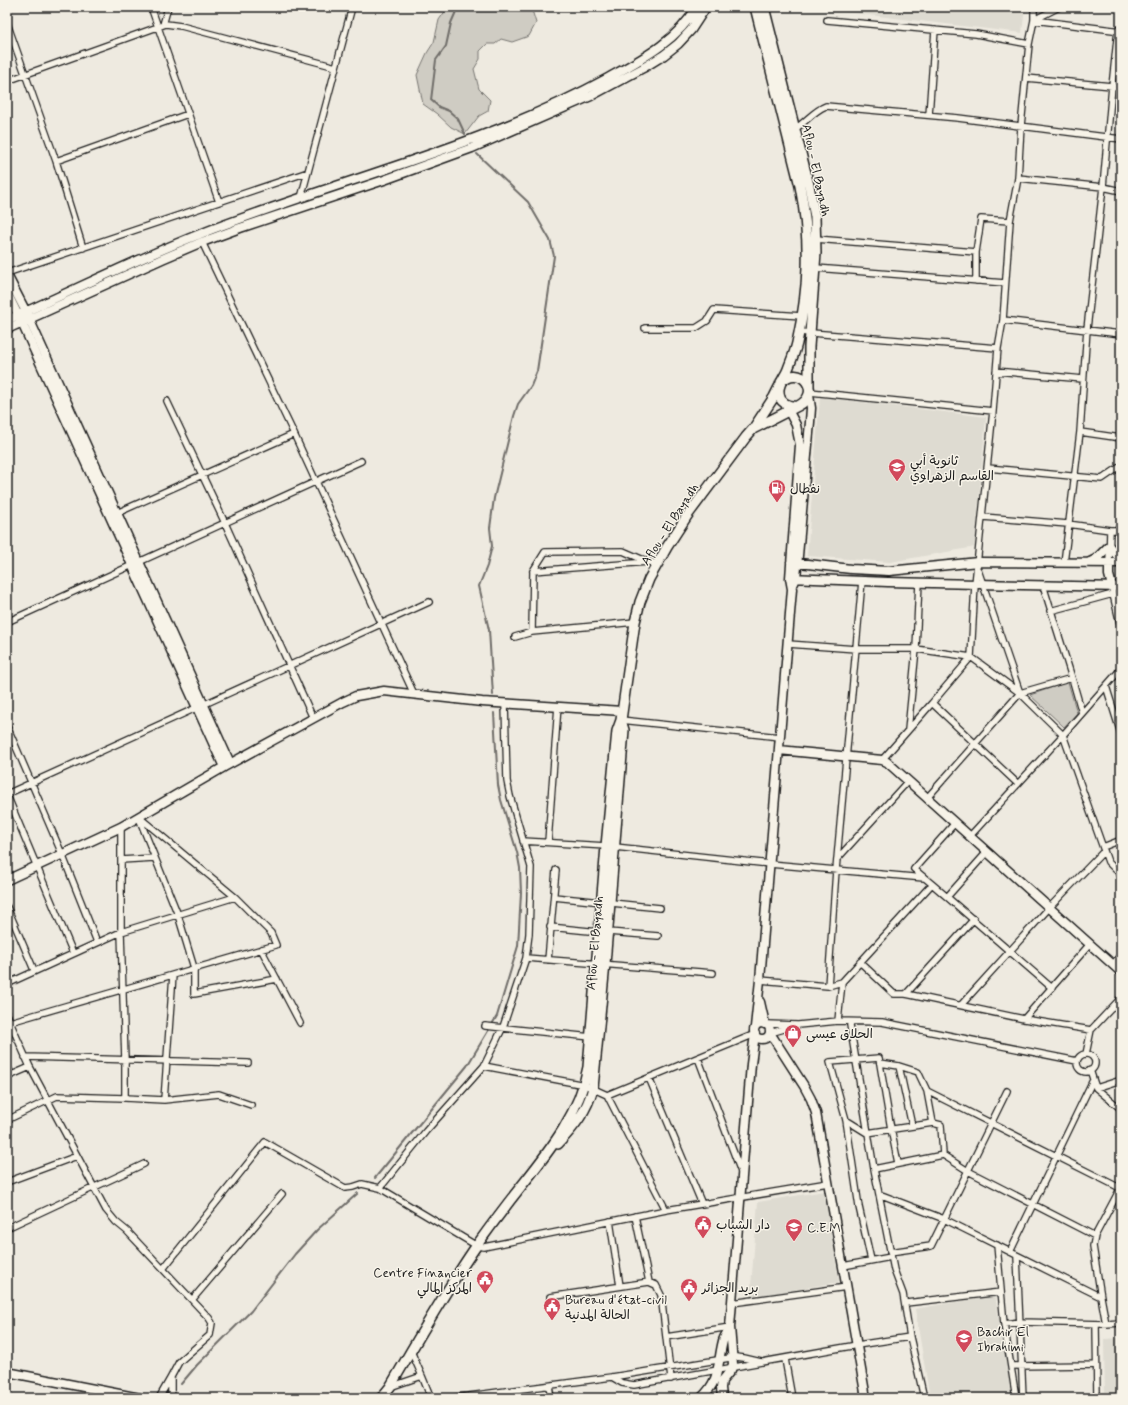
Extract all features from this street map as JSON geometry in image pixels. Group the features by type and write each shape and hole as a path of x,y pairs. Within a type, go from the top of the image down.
{"main road":[{"name":"Aflou - El Bayadh","path":"381,1398 390,1387 450,1286 507,1204 548,1153 589,1086 611,847 617,731 621,720 635,622 640,602 649,579 687,516 753,428 774,397 792,358 799,332 807,286 808,236 805,211 755,7"},
{"name":"Aflou - El Bayadh","path":"753,428 786,406 798,406 807,400 809,392 808,360 816,268 816,239 813,206 764,7"},
{"path":"786,406 779,395 780,384 789,376 798,376 806,381 809,392"},
{"name":"Aflou - El Bayadh","path":"589,1086 588,1067 601,963"}],"street":[{"path":"151,7 160,26 188,114 219,202"},
{"path":"160,26 168,7"},
{"path":"300,198 352,7"},
{"path":"7,329 24,317 176,244 300,198 470,140 530,116 587,89 640,60 658,48 686,24 697,7"},
{"path":"7,320 24,317 202,242 384,180 472,148 591,96 664,55 678,44 691,30 706,7"},
{"path":"882,760 971,657 979,584 978,565 998,348 1003,320 1010,221 1018,178 1021,126 1029,44 1034,20 1034,7"},
{"path":"1034,20 1058,7"},
{"path":"827,20 976,34 1029,44"},
{"path":"1034,20 1119,31 1087,329 1080,432 1064,563"},
{"path":"7,23 56,161 83,248"},
{"path":"7,81 169,24 336,67"},
{"path":"929,115 935,30"},
{"path":"1026,78 1121,87"},
{"path":"795,129 804,124 814,112 826,106 929,115 1121,139"},
{"path":"56,161 188,114"},
{"path":"227,765 24,317 7,274 308,172"},
{"path":"1018,178 1103,187 1121,191"},
{"path":"976,281 976,252 981,219 1010,221"},
{"path":"816,239 976,252"},
{"path":"202,242 294,434 414,694"},
{"path":"816,268 1005,284"},
{"path":"7,293 24,317 117,513 136,563"},
{"path":"645,328 696,328 707,321 714,310 802,316"},
{"path":"1003,320 1121,334"},
{"path":"799,332 998,348"},
{"path":"996,371 1083,379"},
{"path":"794,562 810,422 811,408 809,392 993,411"},
{"path":"167,401 225,523 314,718"},
{"path":"722,1398 722,1381 732,1368 734,1358 730,1327 793,578 800,446 796,425 786,406"},
{"path":"1080,432 1121,438"},
{"path":"117,513 294,434"},
{"path":"7,622 360,460"},
{"path":"988,468 1075,475 1102,479 1121,466"},
{"path":"982,517 1068,524 1110,530 1121,528"},
{"path":"1110,530 1109,575 1121,628"},
{"path":"1109,546 1121,560"},
{"path":"1088,564 1096,559 1109,546"},
{"path":"532,632 533,571 545,552 623,551 648,562"},
{"path":"533,571 648,562 658,563"},
{"path":"794,562 851,569 889,571 978,565 1121,563"},
{"path":"793,578 1042,585 1112,590"},
{"path":"828,986 836,870 862,581"},
{"path":"908,730 916,649 919,582"},
{"path":"979,584 1020,693"},
{"path":"1042,585 1082,713"},
{"path":"1050,611 1121,587"},
{"path":"1114,602 1121,601"},
{"path":"72,953 7,794 429,602"},
{"path":"515,637 532,632 635,622"},
{"path":"788,644 856,649 916,649 971,657 1020,693 1063,735 1108,862 1121,875"},
{"path":"970,836 1063,735 1121,669"},
{"path":"927,798 1020,693 1072,678"},
{"path":"1106,686 1121,734"},
{"path":"7,880 121,827 227,765 343,702 363,694 384,691 504,703 622,710"},
{"path":"380,1188 426,1131 484,1066 502,1027 526,958 529,934 531,867 510,796 507,780 504,703"},
{"path":"932,703 1018,784"},
{"path":"548,842 558,706"},
{"path":"621,720 780,737"},
{"path":"7,726 32,782 97,942"},
{"path":"779,750 846,756 888,762 1121,972"},
{"path":"838,858 908,781"},
{"path":"139,817 154,858 178,915 194,968 194,994 277,979"},
{"path":"10,1022 276,945 271,933 235,897 139,817"},
{"path":"955,823 914,869 974,919 1052,988"},
{"path":"121,827 120,860 122,990 126,1060 125,1098"},
{"path":"961,1005 1103,849 1121,840"},
{"path":"523,841 611,847 770,864 924,878"},
{"path":"947,897 987,852"},
{"path":"120,860 154,858"},
{"path":"548,960 556,870"},
{"path":"760,980 828,986 842,982 932,884"},
{"path":"7,984 34,970 121,932 235,897"},
{"path":"554,897 660,908"},
{"path":"7,907 34,970"},
{"path":"906,994 974,919"},
{"path":"550,927 658,936"},
{"path":"1024,1019 1090,944"},
{"path":"261,949 300,1023"},
{"path":"1113,964 1121,955"},
{"path":"526,958 714,973"},
{"path":"860,962 894,994 906,994 1024,1019 1092,1030"},
{"path":"164,1100 173,975"},
{"path":"838,1021 842,982"},
{"path":"751,1064 758,1046 768,1036 769,1027 766,1024 758,994"},
{"path":"1086,1054 1092,1030 1121,998"},
{"path":"7,1013 30,1068 106,1210 209,1318 212,1323 210,1335 180,1362 159,1398"},
{"path":"606,1095 698,1058 755,1032 761,1023 798,1026 838,1021 882,1022 1077,1061"},
{"path":"851,1022 850,1025 867,1133 894,1270 904,1294 910,1337 924,1398"},
{"path":"485,1026 591,1037"},
{"path":"755,1032 758,1038 798,1026"},
{"path":"768,1036 779,1047 804,1086 816,1113 866,1398"},
{"path":"1086,1054 1091,1056 1094,1061 1094,1066 1090,1070 1084,1071 1080,1069 1077,1061 1080,1056 1086,1054"},
{"path":"25,1058 248,1063"},
{"path":"698,1058 743,1176"},
{"path":"871,1260 859,1207 846,1120 830,1062 879,1058 898,1163"},
{"path":"880,1063 899,1066 918,1072 927,1091 933,1123"},
{"path":"7,1065 9,1076 30,1068"},
{"path":"484,1066 589,1086 606,1095 666,1210"},
{"path":"899,1066 912,1126"},
{"path":"1090,1070 1096,1088 1121,1109"},
{"path":"649,1078 702,1204"},
{"path":"1010,1252 1093,1080"},
{"path":"1096,1088 1121,1080"},
{"path":"927,1091 1121,1188 1095,1236 1093,1246 1106,1324"},
{"path":"843,1266 931,1246 1007,1091"},
{"path":"7,1120 57,1096 164,1100 219,1094 251,1105"},
{"path":"846,1120 867,1133 933,1123 941,1125 943,1155"},
{"path":"163,1269 265,1142 345,1188 362,1184 380,1188 477,1246 492,1246 666,1210 828,1183"},
{"path":"874,1169 943,1155 968,1171 1095,1236"},
{"path":"7,1182 77,1156"},
{"path":"7,1228 144,1164"},
{"path":"192,1300 282,1194"},
{"path":"879,1194 944,1218 1101,1297"},
{"path":"635,1216 649,1282"},
{"path":"610,1221 620,1286"},
{"path":"997,1245 1004,1324 1016,1398"},
{"path":"1017,1256 1023,1398"},
{"path":"550,1297 649,1282 656,1285 660,1292 671,1379"},
{"path":"732,1303 846,1287"},
{"path":"906,1303 1001,1292"},
{"path":"1004,1324 1020,1322 1096,1324 1121,1323"},
{"path":"1096,1324 1097,1398"},
{"path":"666,1337 730,1327"},
{"path":"701,1398 711,1388 720,1360 723,1340 730,1327"},
{"path":"612,1377 622,1383 631,1385 910,1337"},
{"path":"411,1351 431,1398"},
{"path":"454,1398 670,1369 734,1358 744,1358 761,1362"},
{"path":"785,1359 792,1398"},
{"path":"1012,1366 1096,1365"},
{"path":"7,1372 140,1398"},
{"path":"390,1387 422,1376"},
{"path":"171,1377 171,1391 173,1398"},
{"path":"549,1386 551,1398"},
{"path":"162,1398 169,1398"}],"shaded area":[{"path":"448,7 531,7 536,23 529,36 512,42 501,39 495,44 487,44 480,51 480,59 474,69 479,89 490,100 488,111 479,116 465,134 451,127 423,104 417,75 434,42 439,20"},
{"path":"827,7 1025,7 1022,33 827,10"},
{"name":"ثانوية أبي القاسم الزهراوي","path":"820,397 986,417 975,547 890,562 807,556"},
{"path":"1068,682 1077,713 1064,727 1030,695"},
{"name":"C.E.M","path":"825,1191 839,1282 750,1298 758,1202"},
{"name":"Bachir El Ibrahimi","path":"995,1295 1013,1398 930,1398 915,1309"},
{"path":"1121,1338 1121,1398 1105,1398 1104,1339"}],"waterway":[{"path":"458,7 451,23 446,46 436,60 431,100 439,107 449,111 458,119 465,134"},
{"path":"575,7 581,7"},
{"path":"477,154 528,202 550,240 554,256 537,371 531,386 518,404 514,416 494,498 490,528 492,546 487,566 479,586 489,630 493,695"},
{"path":"375,1178 467,1066 497,1016 518,946 521,893 520,868 498,785 494,713"},
{"path":"181,1384 197,1365 251,1311 295,1254 317,1230 358,1193"}],"place":[{"name":"ثانوية أبي القاسم الزهراوي","path":"897,482"},
{"name":"نفطال","path":"777,503"},
{"name":"الحلاق عيسى","path":"793,1048"},
{"name":"دار الشباب","path":"703,1239"},
{"name":"C.E.M","path":"794,1242"},
{"name":"Centre Financier المركز المالي","path":"485,1294"},
{"name":"بريد الجزائر","path":"689,1302"},
{"name":"Bureau d'état-civil الحالة المدنية","path":"552,1321"},
{"name":"Bachir El Ibrahimi","path":"964,1353"}]}
